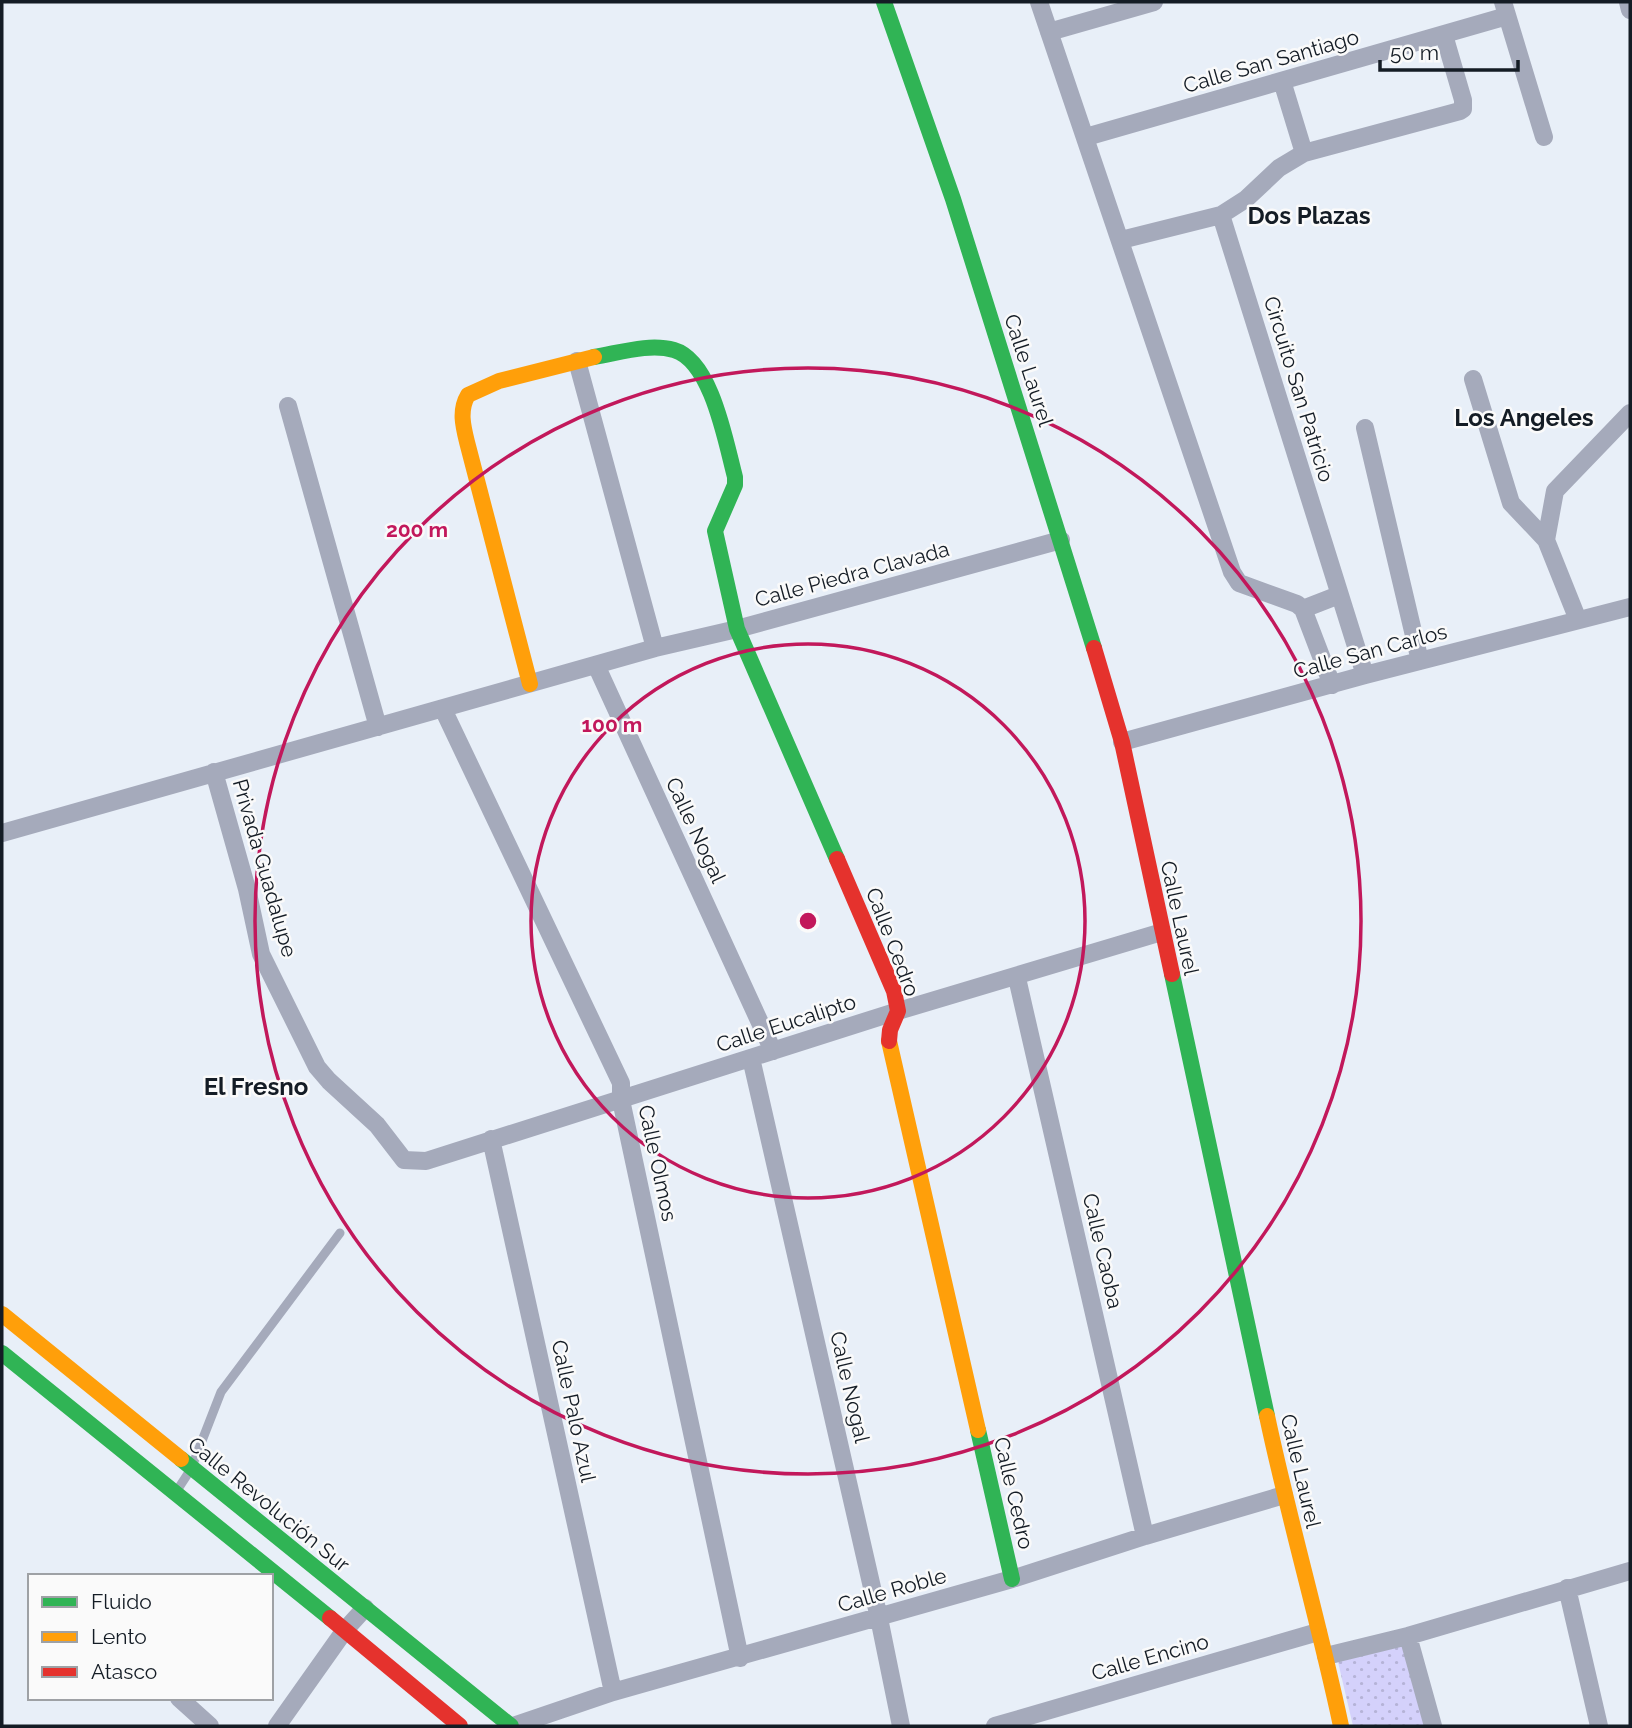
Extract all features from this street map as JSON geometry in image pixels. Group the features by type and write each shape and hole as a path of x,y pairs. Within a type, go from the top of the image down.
{"street":[{"name":"Calle Laurel","path":"884,2 953,199 1122,742 1284,1495 1326,1656 1341,1726"},
{"path":"1039,2 1232,572 1239,583 1297,604 1303,609 1332,685"},
{"path":"1049,33 1154,2"},
{"path":"1628,2 1630,10"},
{"path":"1505,9 1544,137"},
{"name":"Calle San Santiago","path":"1086,137 1444,35 1505,9"},
{"path":"1121,240 1221,215 1246,199 1279,168 1304,153 1463,109 1463,100 1444,35"},
{"path":"1282,81 1304,153"},
{"name":"Circuito San Patricio","path":"1221,215 1364,675"},
{"name":"Calle Cedro","path":"577,361 641,349 667,348 678,351 694,363 708,386 735,477 735,485 715,531 737,629 887,971 898,1011 889,1040 1012,1579"},
{"path":"530,684 467,442 463,410 466,399 478,388 577,361 655,648"},
{"path":"1474,379 1511,503 1546,540 1578,620"},
{"path":"288,406 378,727"},
{"path":"1546,540 1555,491 1630,413"},
{"path":"1365,428 1420,661"},
{"name":"Calle Piedra Clavada","path":"2,833 655,648 737,629 1061,540"},
{"path":"1303,609 1339,595"},
{"name":"Calle San Carlos","path":"1122,742 1364,675 1630,607"},
{"name":"Calle Nogal","path":"596,665 773,1051"},
{"name":"Calle Olmos","path":"443,709 621,1083 621,1100 740,1658"},
{"name":"Privada Guadalupe","path":"214,772 247,889 261,954 317,1067 386,1134 404,1160 426,1161"},
{"name":"Calle Eucalipto","path":"426,1161 898,1011 1017,978 1162,932"},
{"name":"Calle Caoba","path":"1017,978 1145,1536"},
{"name":"Calle Nogal","path":"751,1058 879,1618 901,1726"},
{"name":"Calle Palo Azul","path":"491,1139 613,1692"},
{"name":"Calle Revolución Sur","path":"2,1314 512,1726"},
{"path":"2,1353 460,1726"},
{"name":"Calle Roble","path":"512,1726 613,1692 1012,1579 1284,1495"},
{"path":"1326,1656 1408,1636 1630,1571"},
{"path":"1567,1588 1599,1726"},
{"path":"277,1726 345,1630 365,1608"},
{"name":"Calle Encino","path":"995,1726 1318,1632"},
{"path":"1408,1636 1433,1726"},
{"path":"181,1700 210,1726"}],"lane":[{"path":"175,1494 191,1469 221,1392 340,1233"}],"shaded area":[{"path":"1405,1645 1427,1726 1353,1726 1338,1662"}],"traffic: fast":[{"path":"884,2 953,199 1094,648"},
{"path":"594,357 644,348 674,350 687,357 708,386 722,425 735,477 735,485 715,531 737,629 837,859"},
{"path":"1172,974 1267,1416"},
{"path":"2,1353 330,1618"},
{"path":"978,1430 1012,1579"},
{"path":"181,1459 511,1726"}],"traffic: slow":[{"path":"530,684 466,436 463,406 468,395 499,381 594,357"},
{"path":"889,1041 978,1430"},
{"path":"2,1314 181,1459"},
{"path":"1267,1416 1341,1726"}],"traffic: jam":[{"path":"1094,648 1122,742 1172,974"},
{"path":"837,859 894,991 898,1011 890,1030 889,1041"},
{"path":"330,1618 460,1726"}],"district":[{"name":"Dos Plazas","path":"1309,215"},
{"name":"Los Angeles","path":"1524,417"},
{"name":"El Fresno","path":"256,1086"}]}
